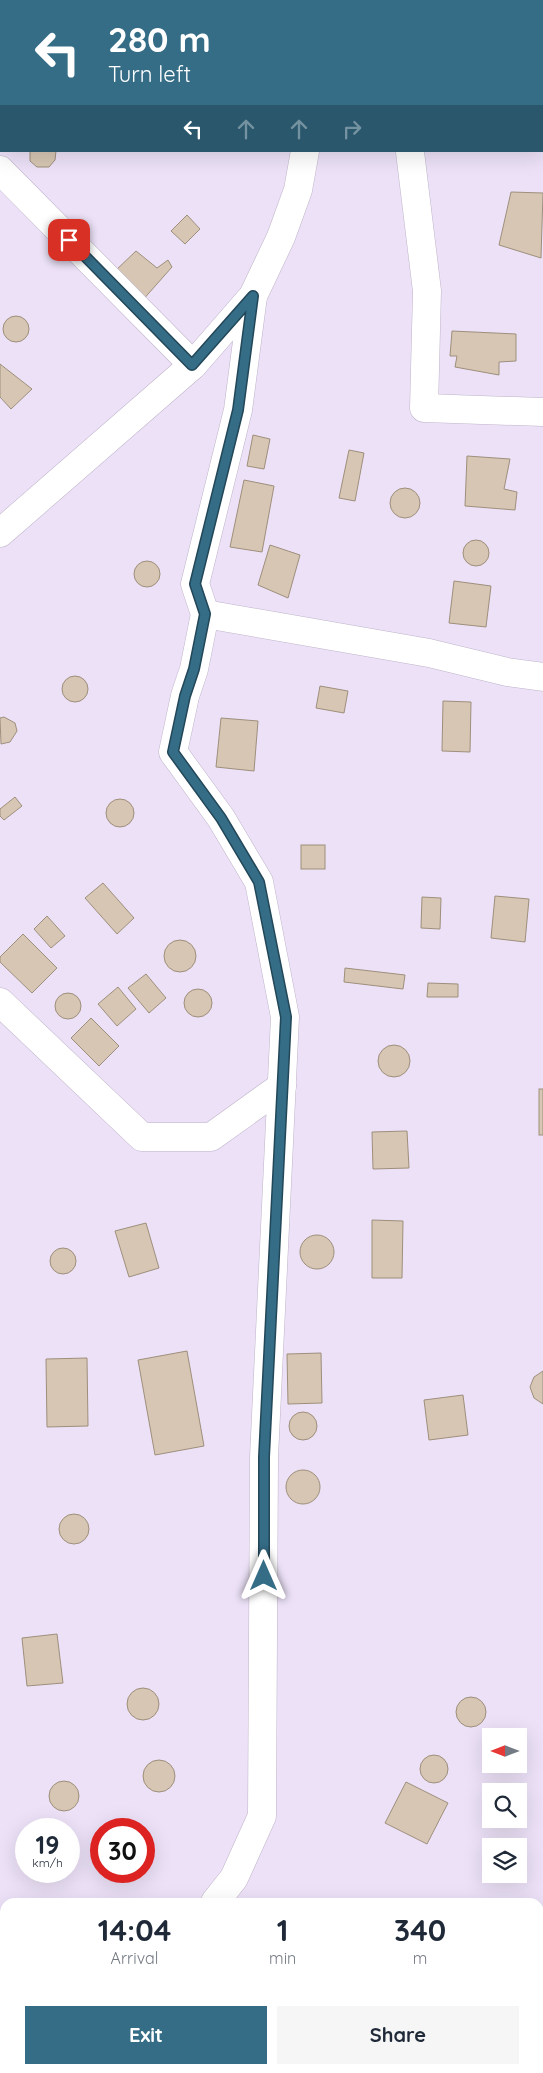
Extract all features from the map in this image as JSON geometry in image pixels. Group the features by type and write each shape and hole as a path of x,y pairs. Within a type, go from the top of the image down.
{"street":[{"path":"0,534 192,365 253,296 281,237 298,190 305,152"},
{"path":"409,152 427,292 424,408 543,412"},
{"path":"0,170 192,365"},
{"path":"218,1898 234,1878 262,1816 264,1457 286,1017 259,882 221,818 173,752 185,696 194,669 205,614 195,584 238,410 253,296"},
{"path":"205,614 429,653 507,672 543,677"},
{"path":"0,1002 142,1137 210,1137 282,1086"}],"building":[{"path":"30,152 56,152 55,160 49,167 37,167 30,161"},
{"path":"511,192 543,193 541,258 499,245"},
{"path":"187,215 200,229 185,244 171,231"},
{"path":"136,251 157,268 168,260 172,267 141,302 114,272"},
{"path":"16,316 25,320 29,329 25,338 16,342 7,338 3,329 7,320"},
{"path":"452,331 516,334 516,361 499,362 499,375 455,367 457,356 450,356"},
{"path":"0,364 32,389 11,409 0,397"},
{"path":"253,435 270,439 264,469 247,466"},
{"path":"349,450 364,453 355,501 339,498"},
{"path":"467,456 510,459 504,489 517,492 515,510 465,506"},
{"path":"244,480 274,486 262,552 230,547"},
{"path":"405,488 416,492 420,503 416,514 405,518 394,514 390,503 394,492"},
{"path":"476,540 485,544 489,553 485,562 476,566 467,562 463,553 467,544"},
{"path":"270,545 300,555 288,598 258,585"},
{"path":"147,561 156,565 160,574 156,583 147,587 138,583 134,574 138,565"},
{"path":"454,581 491,586 486,627 449,623"},
{"path":"75,676 84,680 88,689 84,698 75,702 66,698 62,689 66,680"},
{"path":"320,686 348,691 344,713 316,708"},
{"path":"443,701 471,702 470,752 442,751"},
{"path":"4,717 15,723 17,731 10,742 1,744 0,718"},
{"path":"221,718 258,721 254,771 216,767"},
{"path":"15,797 22,806 4,820 0,816 0,809"},
{"path":"120,799 130,803 134,813 130,823 120,827 110,823 106,813 110,803"},
{"path":"301,845 325,845 325,869 301,869"},
{"path":"103,883 134,918 117,934 85,898"},
{"path":"495,896 529,899 525,942 491,938"},
{"path":"422,897 441,898 440,929 421,928"},
{"path":"47,916 65,936 51,948 34,929"},
{"path":"23,934 57,968 32,993 0,962 0,957"},
{"path":"180,940 186,941 191,945 195,950 195,962 191,967 186,971 180,972 174,971 169,967 165,962 164,956 165,950 169,945 174,941"},
{"path":"345,968 405,975 403,989 344,982"},
{"path":"146,974 166,998 149,1013 128,988"},
{"path":"428,983 458,984 458,997 427,997"},
{"path":"118,987 136,1009 117,1026 98,1004"},
{"path":"198,989 208,993 212,1003 208,1013 198,1017 188,1013 184,1003 188,993"},
{"path":"68,993 77,997 81,1006 77,1015 68,1019 59,1015 55,1006 59,997"},
{"path":"91,1018 119,1046 99,1066 71,1038"},
{"path":"394,1045 400,1046 405,1050 409,1055 409,1067 405,1072 400,1076 394,1077 388,1076 383,1072 379,1067 378,1061 379,1055 383,1050 388,1046"},
{"path":"539,1089 543,1089 543,1135 539,1135"},
{"path":"407,1131 409,1168 373,1169 372,1132"},
{"path":"372,1220 403,1221 402,1278 372,1278"},
{"path":"146,1223 159,1268 129,1277 115,1231"},
{"path":"317,1235 324,1236 329,1240 333,1245 333,1259 329,1264 324,1268 317,1269 310,1268 305,1264 301,1259 300,1252 301,1245 305,1240 310,1236"},
{"path":"63,1248 73,1251 76,1261 73,1271 63,1274 53,1271 50,1261 53,1251"},
{"path":"187,1351 204,1446 155,1455 138,1360"},
{"path":"321,1353 322,1403 288,1404 287,1354"},
{"path":"87,1358 88,1426 47,1427 46,1359"},
{"path":"543,1371 543,1404 534,1398 530,1387 534,1377"},
{"path":"463,1395 468,1435 429,1440 424,1400"},
{"path":"303,1412 313,1416 317,1426 313,1436 303,1440 293,1436 289,1426 293,1416"},
{"path":"303,1470 315,1475 320,1487 315,1499 303,1504 291,1499 286,1487 291,1475"},
{"path":"74,1514 80,1515 88,1523 88,1535 80,1543 74,1544 68,1543 60,1535 59,1529 60,1523 68,1515"},
{"path":"57,1634 63,1683 27,1686 22,1638"},
{"path":"143,1688 149,1689 154,1693 158,1698 158,1710 154,1715 149,1719 143,1720 137,1719 132,1715 128,1710 127,1704 128,1698 132,1693 137,1689"},
{"path":"471,1697 477,1698 485,1706 485,1718 477,1726 471,1727 465,1726 457,1718 456,1712 457,1706 465,1698"},
{"path":"434,1755 444,1759 448,1769 444,1779 434,1783 424,1779 420,1769 424,1759"},
{"path":"159,1760 170,1765 175,1776 170,1787 159,1792 148,1787 143,1776 148,1765"},
{"path":"64,1781 75,1785 79,1796 75,1807 64,1811 53,1807 49,1796 53,1785"},
{"path":"406,1782 448,1803 427,1844 385,1823"}],"route":[{"path":"69,240 192,365 253,296 238,410 195,584 205,614 194,669 185,696 173,752 221,818 259,882 286,1017 264,1457 264,1576"}]}
